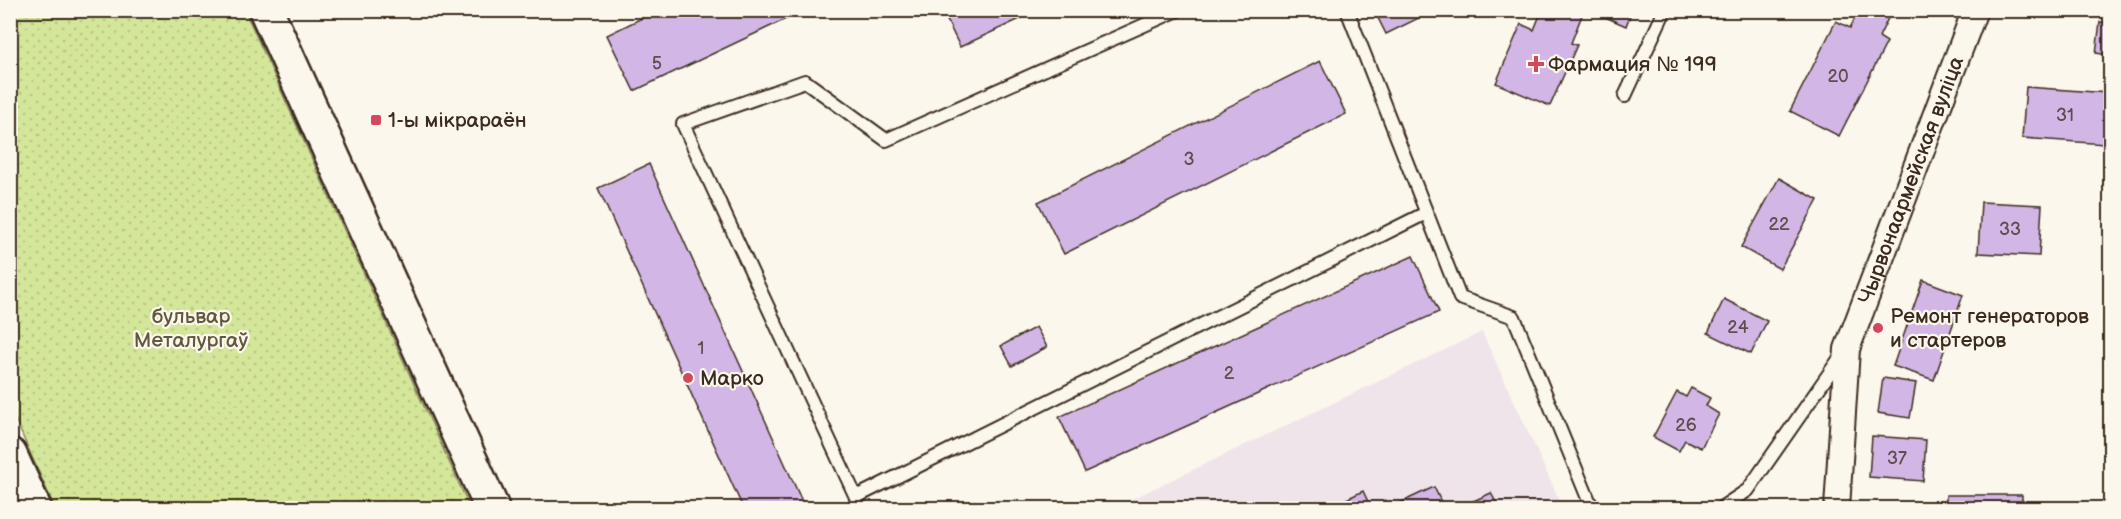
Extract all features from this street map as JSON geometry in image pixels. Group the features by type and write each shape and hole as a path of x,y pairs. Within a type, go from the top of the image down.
{"main road":[{"path":"266,10 492,508"},
{"path":"10,455 34,508"}],"street":[{"name":"Чырвонаармейская вуліца","path":"1837,508 1847,349 1975,10"}],"lane":[{"path":"1178,10 886,140 805,81 683,124 858,503 1426,213"},
{"path":"1347,10 1460,298 1514,317 1592,508"},
{"path":"1625,96 1665,10"},
{"path":"1721,508 1748,490 1847,349"}],"shaded area":[{"path":"1482,332 1563,508 1113,508"}],"green space":[{"name":"бульвар Металургаў","path":"10,11 245,11 470,508 55,508 11,410"}],"building":[{"path":"658,10 805,10 634,91 607,35"},
{"path":"942,10 1039,10 960,47"},
{"path":"1374,10 1423,10 1425,15 1386,34"},
{"name":"Фармация № 199","path":"1542,10 1584,10 1571,43 1577,45 1550,106 1496,83 1521,24 1534,30"},
{"name":"Фармация № 199","path":"1589,10 1632,10 1626,26"},
{"path":"1859,10 1892,10 1879,37 1887,42 1839,136 1790,111 1836,21 1850,28"},
{"path":"2100,22 2110,23 2110,55 2096,53"},
{"path":"1320,61 1346,114 1064,254 1038,202"},
{"path":"2026,87 2108,93 2105,144 2022,138"},
{"path":"649,164 805,508 743,508 598,188"},
{"path":"1779,178 1818,200 1780,269 1741,247"},
{"path":"1981,202 2042,205 2039,256 1978,253"},
{"path":"1413,256 1439,312 1085,472 1059,417"},
{"path":"1923,280 1963,295 1934,380 1893,366"},
{"path":"1724,299 1767,321 1751,354 1708,333"},
{"path":"1036,327 1047,347 1012,366 1001,346"},
{"path":"1883,378 1916,383 1910,418 1878,413"},
{"path":"1691,388 1710,398 1706,406 1719,414 1701,448 1685,440 1679,451 1653,437 1677,392 1686,397"},
{"path":"1872,436 1926,440 1923,481 1869,477"},
{"path":"1434,487 1444,508 1389,508"},
{"path":"1363,491 1371,508 1328,508"},
{"path":"1491,493 1499,508 1458,508"},
{"path":"1946,495 2022,495 2022,508 1946,508"}],"place":[{"name":"Фармация № 199","path":"1536,64"},
{"name":"1-ы мікрараён","path":"376,120"},
{"name":"Ремонт генераторов и стартеров","path":"1878,328"},
{"name":"Марко","path":"688,378"}]}
